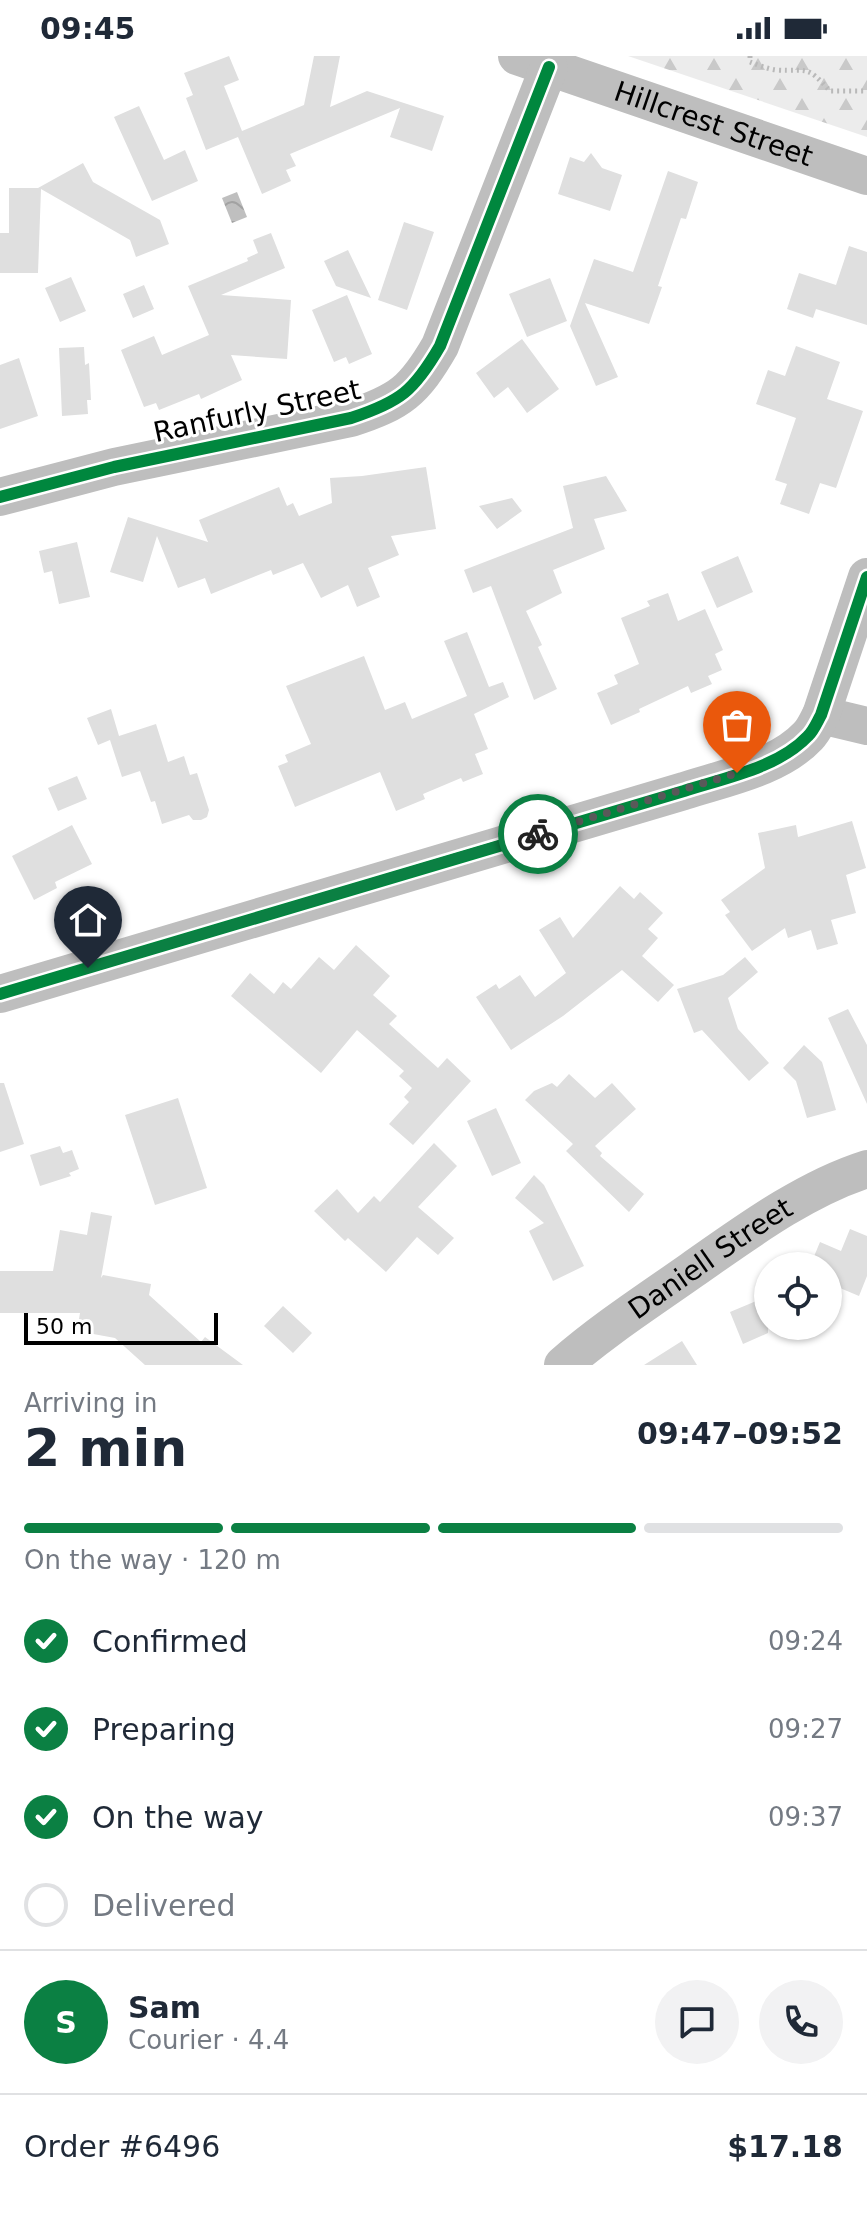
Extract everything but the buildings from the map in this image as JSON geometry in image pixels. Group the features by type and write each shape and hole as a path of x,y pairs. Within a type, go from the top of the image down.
{"street":[{"name":"Hillcrest Street","path":"533,62 867,176"},
{"name":"Ranfurly Street","path":"0,497 114,467 351,418 383,408 406,393 425,372 440,346 533,62"},
{"path":"0,994 763,765 789,752 809,736 821,715 867,577"},
{"path":"821,715 867,726"},
{"name":"Daniell Street","path":"563,1365 595,1338 724,1247 813,1192 867,1169"}],"path":[{"path":"750,56 750,62 774,70 798,68 815,75 830,91 867,91"}],"green space":[{"path":"628,56 867,56 867,137"}],"water":[{"path":"237,192 247,217 232,223 222,198"}],"cycle path":[{"path":"0,497 114,467 351,418 404,393 422,374 440,346 549,67"},
{"path":"0,994 766,764 796,747 808,736 821,715 867,577"}],"way so far":[{"path":"538,834 737,773"}],"route":[{"path":"88,968 538,834"}]}
